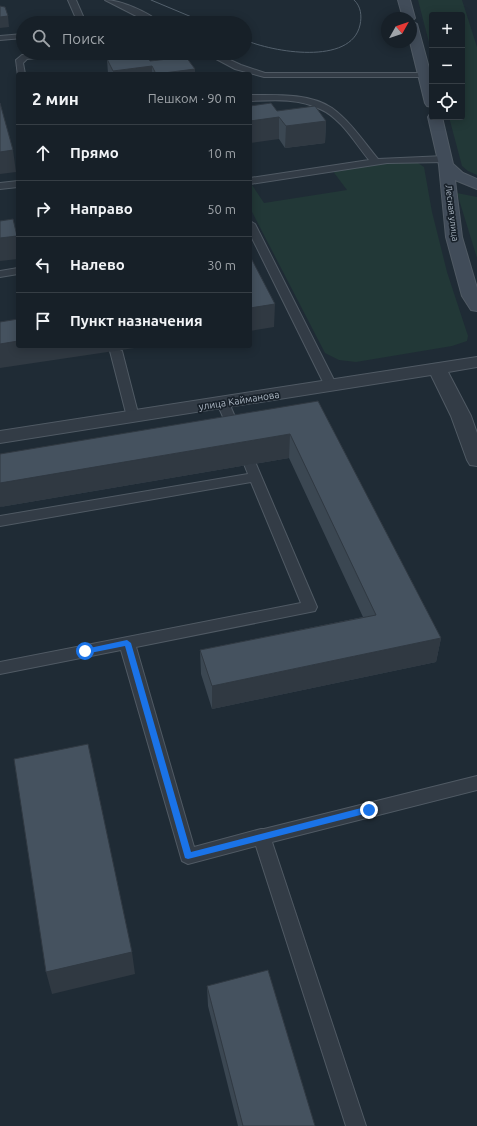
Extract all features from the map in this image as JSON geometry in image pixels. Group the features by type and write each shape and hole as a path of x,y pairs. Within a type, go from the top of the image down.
{"main road":[{"path":"404,0 407,12"},
{"path":"417,46 429,91"},
{"name":"Лесная улица","path":"436,120 446,162 454,237 472,296 477,306"},
{"path":"446,162 458,176 477,185"}],"street":[{"name":"улица Кайманова","path":"0,437 477,362"},
{"path":"438,368 461,416 477,460"}],"lane":[{"path":"72,0 79,16"},
{"path":"109,0 143,16"},
{"path":"0,38 16,37"},
{"path":"20,72 19,62 21,60"},
{"path":"223,60 238,68 264,75 298,77 425,75"},
{"path":"252,98 292,100 313,103 325,107 335,114 375,161"},
{"path":"252,181 375,161 417,158 446,162"},
{"path":"0,186 16,184"},
{"path":"252,228 331,386"},
{"path":"0,274 16,271"},
{"path":"116,351 133,417"},
{"path":"223,403 238,438"},
{"path":"0,521 252,470 310,607 0,668"},
{"path":"127,643 188,856 261,836 477,783"},
{"path":"261,836 356,1126"}],"green space":[{"path":"418,0 462,0 477,47 477,175 468,171 462,166 450,120 465,120 465,12 429,12 429,42"},
{"path":"391,163 418,163 424,167 432,212 447,272 468,336 467,341 452,346 356,362 339,360 325,353 252,212 252,185 264,203 347,190 332,170"},
{"path":"457,193 477,197 477,258"}],"building":[{"path":"0,6 5,7 8,16 0,17"},
{"path":"108,60 188,60 195,69 172,72 155,72 152,66 113,71"},
{"path":"0,103 13,150 0,152"},
{"path":"271,103 277,111 315,106 326,121 286,126 279,117 252,121 252,106"},
{"path":"13,219 16,236 0,238 0,221"},
{"path":"252,260 275,304 252,308"},
{"path":"16,319 16,341 0,344 0,322"},
{"path":"318,401 441,638 212,686 200,650 376,615 290,434 0,483 0,454"},
{"path":"88,744 132,952 46,972 14,759"},
{"path":"268,970 315,1126 243,1126 207,986"}],"tram line":[{"path":"151,0 189,16"},
{"path":"252,42 273,48 309,52 327,51 342,46 354,38 360,25 360,11 354,0"}],"route":[{"path":"85,651 127,643 188,856 261,836 369,810"}]}
